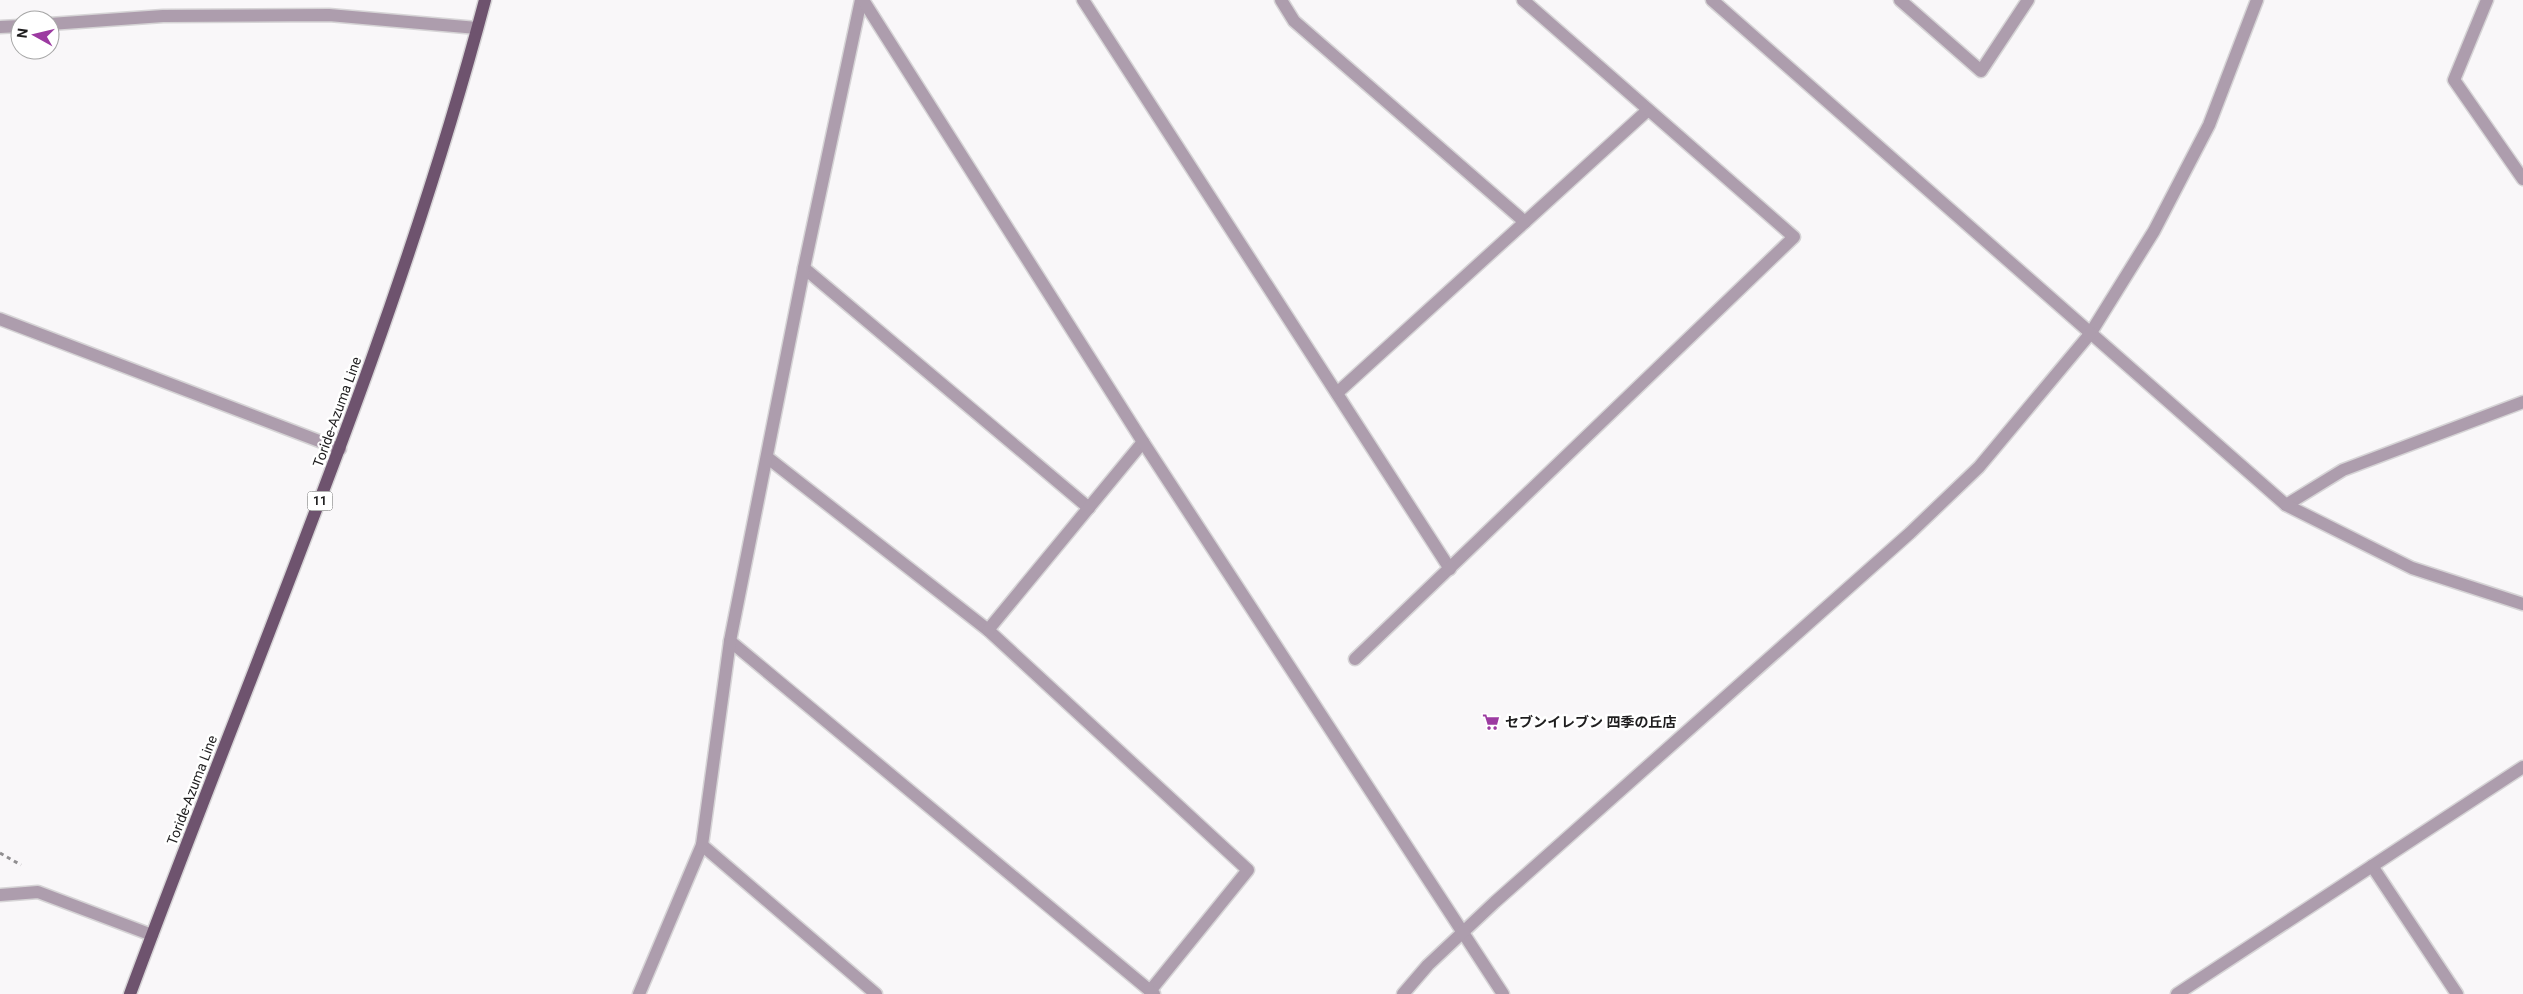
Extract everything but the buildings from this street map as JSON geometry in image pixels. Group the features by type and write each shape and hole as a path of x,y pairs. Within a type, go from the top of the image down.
{"main road":[{"name":"Toride-Azuma Line","path":"130,994 340,449 410,246 484,0"}],"street":[{"path":"639,994 702,845 730,642 768,458 804,268 862,0"},
{"path":"862,0 1143,442 1503,994"},
{"path":"1083,0 1450,568"},
{"path":"1281,0 1294,21 1525,222"},
{"path":"1355,659 1794,237 1523,0"},
{"path":"1712,0 2090,334 2191,419 2286,505 2412,568 2523,604"},
{"path":"1900,0 1981,71 2028,0"},
{"path":"1403,994 1461,932 1910,533 1979,467 2090,334 2154,231 2209,125 2257,0"},
{"path":"2487,0 2454,80 2523,179"},
{"path":"60,23 163,16 330,15 477,28"},
{"path":"1337,393 1648,110"},
{"path":"804,268 1089,508"},
{"path":"0,319 340,449"},
{"path":"2286,505 2344,470 2523,402"},
{"path":"988,630 1143,442"},
{"path":"730,642 1152,992 1248,870 988,630 768,458"},
{"path":"2177,994 2523,767"},
{"path":"702,845 876,994"},
{"path":"2372,866 2457,994"},
{"path":"0,895 38,892 152,935"}],"path":[{"path":"0,853 21,865"}],"place":[{"name":"セブンイレブン 四季の丘店","path":"1491,722"}]}
